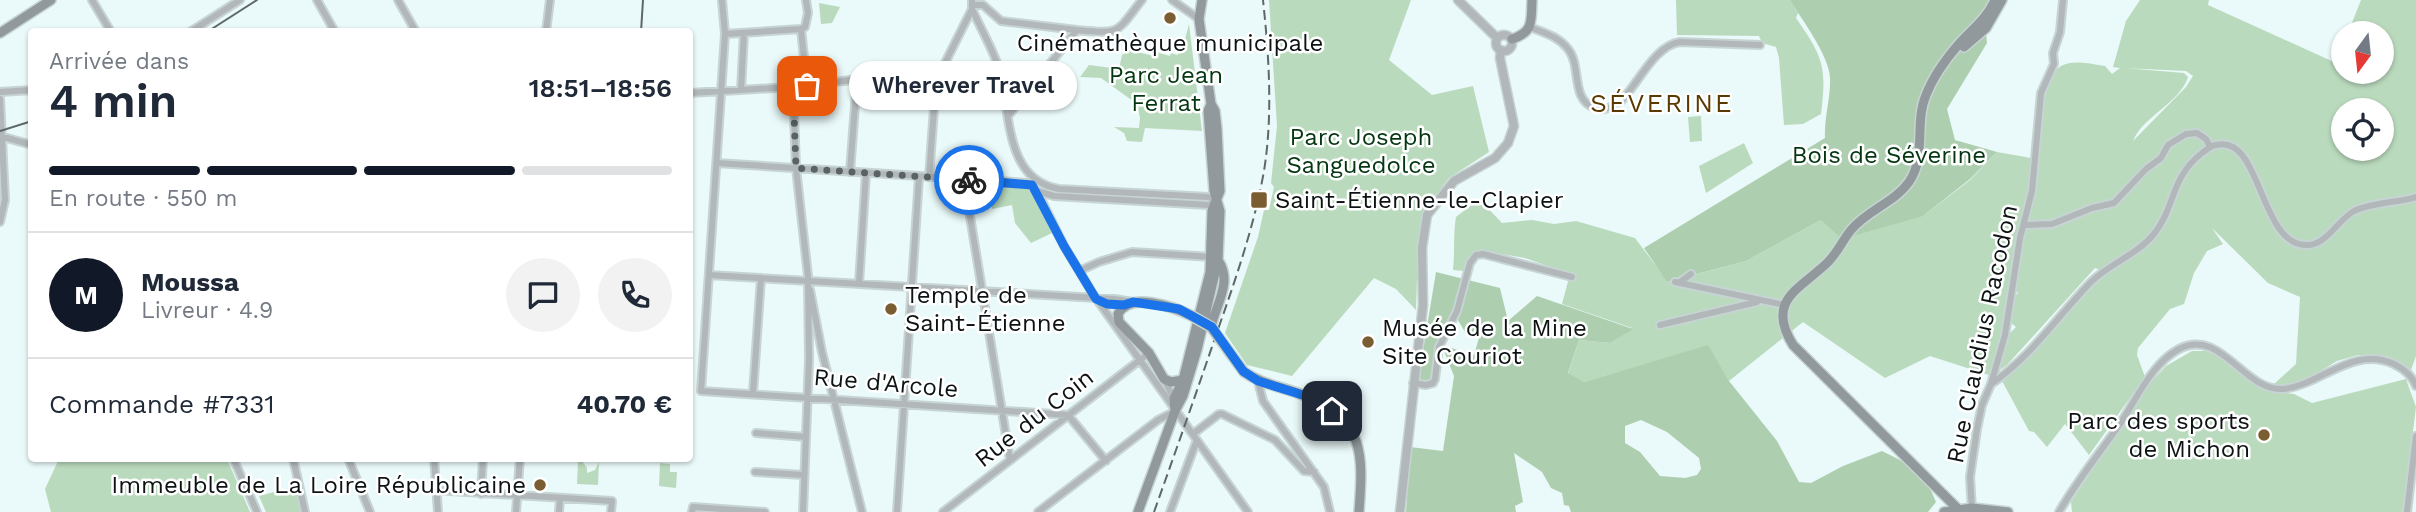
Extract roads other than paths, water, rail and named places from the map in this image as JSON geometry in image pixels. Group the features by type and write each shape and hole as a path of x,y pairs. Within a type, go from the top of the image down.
{"main road":[{"path":"0,33 51,0"},
{"path":"1138,512 1183,396 1197,350 1215,259 1220,211 1217,200 1220,191 1217,129 1199,19 1202,0"},
{"path":"1512,39 1523,35 1530,27 1532,0"},
{"path":"1960,511 1793,345 1785,332 1783,318 1785,305 1793,291 1836,254 1852,228 1897,195 1910,181 1918,163 1920,110 1927,91 1960,43 1981,24 1995,0"},
{"path":"1951,55 1986,28 2002,0"},
{"path":"1212,323 1225,282 1225,272 1215,259"},
{"path":"1175,411 1174,399 1183,380 1215,259"},
{"path":"1183,380 1171,382 1164,379 1149,353 1119,322 1118,314 1128,304 1168,306 1212,323 1244,372 1258,381 1306,396 1332,411 1348,426 1357,440 1362,469 1359,512"},
{"path":"1944,512 2008,512"}],"street":[{"path":"92,0 109,28"},
{"path":"196,28 240,0"},
{"path":"317,0 333,28"},
{"path":"398,0 414,28"},
{"path":"546,28 550,0"},
{"path":"722,0 724,34 709,275 1096,299 1107,304 1128,304"},
{"path":"724,34 801,29 807,22 806,0"},
{"path":"972,5 983,5 1001,21 1109,33 1118,31 1142,0"},
{"path":"1172,0 1199,19"},
{"path":"1458,0 1497,38"},
{"name":"Rue Claudius Racodon","path":"1972,510 1970,477 1977,429 2005,335 2020,238 2032,191 2040,93 2054,64 2053,52 2060,32 2063,0"},
{"path":"929,177 936,81 972,5"},
{"path":"972,5 997,63 1022,167 1042,185 1059,189 1208,197 1217,200"},
{"path":"1530,27 1549,34 1568,48 1574,61 1582,98 1590,106 1600,109 1614,106 1621,101 1659,52 1668,45 1680,42 1760,45"},
{"path":"801,29 807,86"},
{"path":"1008,116 1077,30"},
{"path":"741,90 744,33"},
{"path":"1497,38 1506,34 1512,39 1511,47 1502,50"},
{"path":"1497,38 1496,45 1502,50"},
{"path":"1400,512 1423,305 1422,248 1427,215 1454,181 1495,158 1508,143 1514,125 1500,58 1502,50"},
{"path":"693,93 807,86 857,79 1002,85"},
{"path":"850,172 857,79"},
{"path":"793,87 796,168 807,281 808,366 803,512"},
{"path":"0,92 28,90"},
{"path":"0,99 5,200 0,222"},
{"path":"2025,225 2052,224 2092,208 2113,203 2146,169 2161,158 2168,145 2186,134 2197,133 2206,139 2210,147"},
{"path":"1,136 28,144"},
{"path":"1991,384 2019,362 2092,281 2107,268 2139,249 2154,233 2188,164 2210,147 2217,144 2227,145 2242,154 2278,227 2287,239 2298,245 2311,246 2319,242 2354,211 2416,197"},
{"path":"717,163 1028,183 1037,191 1054,196 1209,205 1217,200"},
{"path":"1013,182 1018,178 1022,167"},
{"path":"859,284 866,173"},
{"path":"897,512 919,177"},
{"path":"964,180 1010,460"},
{"path":"1037,191 1042,185"},
{"path":"1037,191 1096,299 1248,512"},
{"path":"1079,271 1132,252 1215,259"},
{"path":"1413,383 1426,385 1433,383 1435,379 1439,347 1457,311 1469,263 1476,255 1572,277"},
{"path":"1691,274 1677,282 1785,305"},
{"name":"Rue d'Arcole","path":"709,275 701,391 1068,415"},
{"path":"752,393 761,278"},
{"path":"807,281 862,512"},
{"path":"1096,299 1119,322"},
{"path":"1660,325 1762,301"},
{"path":"2059,512 2151,377 2171,354 2182,347 2193,345 2214,350 2227,357 2255,381 2269,388 2281,389 2301,385 2342,365 2370,359 2383,360 2403,369 2416,386"},
{"name":"Rue du Coin","path":"943,512 1149,353"},
{"path":"1164,379 1174,399"},
{"path":"1258,381 1263,401 1324,487 1330,512"},
{"path":"1038,512 1158,420 1175,411"},
{"path":"1170,512 1195,437 1219,414 1275,440 1304,471 1314,472"},
{"path":"1068,415 1106,461"},
{"path":"756,433 806,437"},
{"path":"2407,512 2414,474 2416,436"},
{"path":"235,462 257,512"},
{"path":"294,462 305,512"},
{"path":"350,462 370,512"},
{"path":"434,462 438,512"},
{"path":"481,494 483,462"},
{"path":"516,512 520,462"},
{"path":"755,471 804,475"},
{"path":"435,490 612,501 611,512"},
{"path":"559,499 559,512"},
{"path":"2064,503 2066,512"},
{"path":"693,509 765,512"}],"tram line":[{"path":"213,28 257,0"},
{"path":"641,28 643,0"},
{"path":"0,131 28,122"}],"railway":[{"path":"1154,512 1237,274 1260,192 1267,150 1269,107 1263,0"}],"place":[{"name":"Cinémathèque municipale","path":"1170,18"},
{"name":"Wherever Travel","path":"807,86"},
{"name":"Saint-Étienne-le-Clapier","path":"1259,200"},
{"name":"Temple de Saint-Étienne","path":"891,309"},
{"name":"Musée de la Mine Site Couriot","path":"1368,342"},
{"name":"Parc des sports de Michon","path":"2264,435"},
{"name":"Immeuble de La Loire Républicaine","path":"540,485"}],"district":[{"name":"SÉVERINE","path":"1662,103"}],"park label":[{"name":"Parc Jean Ferrat","path":"1166,89"},
{"name":"Parc Joseph Sanguedolce","path":"1361,151"},
{"name":"Bois de Séverine","path":"1889,155"}]}
